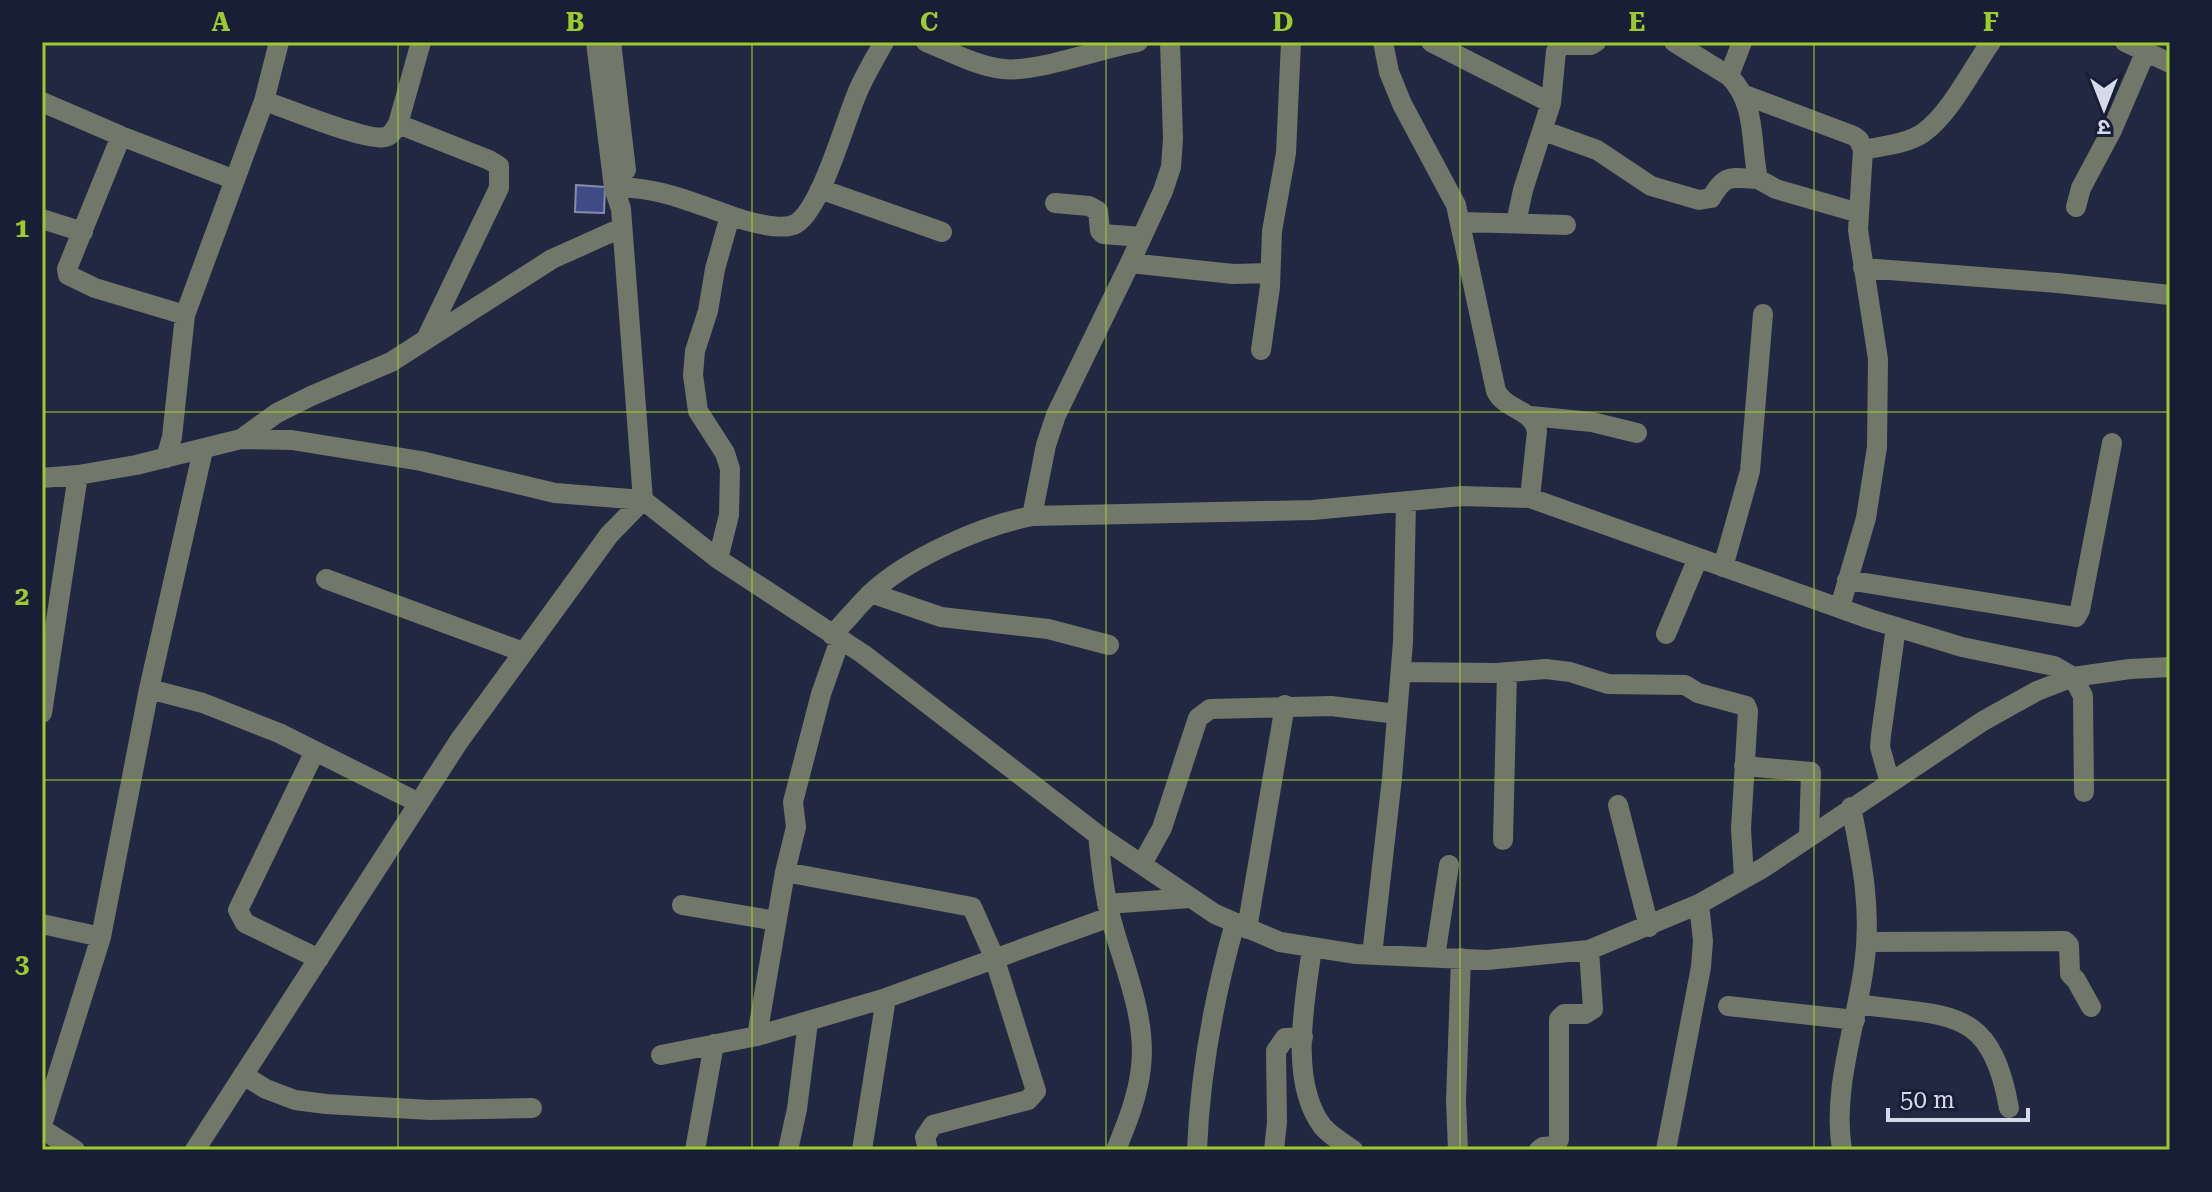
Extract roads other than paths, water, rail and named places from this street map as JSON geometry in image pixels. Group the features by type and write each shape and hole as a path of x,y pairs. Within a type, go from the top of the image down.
{"street":[{"path":"166,458 172,437 185,315 264,101 279,42"},
{"path":"264,101 372,137 384,138 398,124 421,42"},
{"path":"596,42 621,187"},
{"path":"195,1150 459,741 609,535 643,500 611,42"},
{"path":"621,187 685,198 730,216 786,228 796,224 804,217 820,189 857,93 884,42"},
{"path":"926,42 987,66 1006,69 1029,67 1138,42"},
{"path":"1032,516 1046,445 1056,415 1130,263 1171,167 1170,42"},
{"path":"1261,350 1272,231 1286,153 1291,42"},
{"path":"1383,42 1389,72 1402,104 1456,205 1496,391 1507,405 1531,416 1592,422 1637,433"},
{"path":"1431,42 1551,103"},
{"path":"1516,223 1523,190 1551,103 1554,59 1559,47 1596,42"},
{"path":"1674,42 1729,76 1745,95 1758,179"},
{"path":"1729,76 1742,42"},
{"path":"1863,150 1899,143 1922,134 1939,118 1991,42"},
{"path":"2125,42 2170,63"},
{"path":"2076,207 2081,188 2112,130 2146,51"},
{"path":"1745,95 1854,136 1863,150 1859,213 1863,268 1878,359 1877,447 1866,518 1840,607"},
{"path":"42,102 235,180"},
{"path":"398,124 489,160 499,166 501,176 499,188 427,337"},
{"path":"1544,131 1597,150 1651,186 1699,200 1711,198 1721,181 1726,179 1758,179 1776,189 1859,213"},
{"path":"121,136 67,269 68,275 95,288 185,315"},
{"path":"820,189 942,232"},
{"path":"1055,203 1089,206 1098,211 1103,234 1142,237"},
{"path":"718,559 729,515 730,469 725,453 698,411 693,375 695,351 708,311 715,269 730,216"},
{"path":"42,219 83,232"},
{"path":"241,439 277,413 391,362 526,273 621,219"},
{"path":"1461,222 1566,225"},
{"path":"1130,263 1233,274 1270,273"},
{"path":"1863,268 2170,295"},
{"path":"1723,567 1750,471 1763,314"},
{"path":"1530,498 1537,431 1531,416"},
{"path":"42,478 78,475 166,458 241,439 292,440 421,461 555,493 643,500 718,559 863,654 1098,835 1215,914 1280,942 1372,955 1487,960 1589,950 1699,904 1744,878 1983,721 2037,691 2073,677 2170,667"},
{"path":"1847,580 2076,617 2080,610 2112,443"},
{"path":"75,1150 42,1127 46,1096 101,937 149,689 203,450"},
{"path":"42,713 45,674 78,475"},
{"path":"757,1036 785,872 796,827 793,802 836,638 871,593 902,570 998,523 1032,516 1313,510 1462,496 1530,498 1896,627 1962,647 2043,663 2073,677 2083,696 2084,792"},
{"path":"1372,955 1401,672 1406,503"},
{"path":"1666,634 1698,558"},
{"path":"326,579 523,652"},
{"path":"871,593 941,617 1048,629 1109,645"},
{"path":"1890,783 1883,761 1881,735 1896,627"},
{"path":"1401,672 1546,669 1570,672 1608,684 1685,685 1698,693 1741,703 1748,711 1741,847 1744,878"},
{"path":"1503,840 1507,672"},
{"path":"149,689 203,703 279,733 419,803"},
{"path":"1142,864 1162,828 1198,718 1203,712 1285,705 1350,707 1397,714"},
{"path":"1197,1150 1211,1025 1220,978 1241,926 1285,705"},
{"path":"315,751 238,910 245,923 319,959"},
{"path":"1744,766 1811,772 1809,836"},
{"path":"1618,805 1649,927"},
{"path":"1842,1150 1840,1102 1867,942 1865,875 1851,807"},
{"path":"1098,835 1108,910 1132,993 1141,1043 1136,1094 1116,1150"},
{"path":"1435,957 1449,865"},
{"path":"785,872 972,907 994,957 1036,1091 1028,1100 933,1125 925,1137 928,1150"},
{"path":"661,1055 757,1036 886,998 1108,910 1190,898"},
{"path":"1666,1150 1701,967 1703,941 1699,904"},
{"path":"682,905 776,921"},
{"path":"42,924 101,937"},
{"path":"1867,942 2065,941 2069,945 2070,974 2091,1007"},
{"path":"1312,948 1303,1037 1306,1086 1313,1111 1325,1129 1353,1150"},
{"path":"1539,1150 1556,1146 1559,1139 1559,1019 1564,1014 1585,1014 1593,1009 1589,950"},
{"path":"1458,1150 1456,1101 1461,958"},
{"path":"862,1150 886,998"},
{"path":"1728,1006 1954,1019 1971,1026 1985,1038 2003,1074 2009,1108"},
{"path":"788,1150 797,1109 808,1022"},
{"path":"1274,1150 1277,1122 1276,1051 1285,1038 1303,1037"},
{"path":"695,1150 714,1044"},
{"path":"243,1075 266,1089 295,1100 326,1104 430,1110 532,1108"}]}
